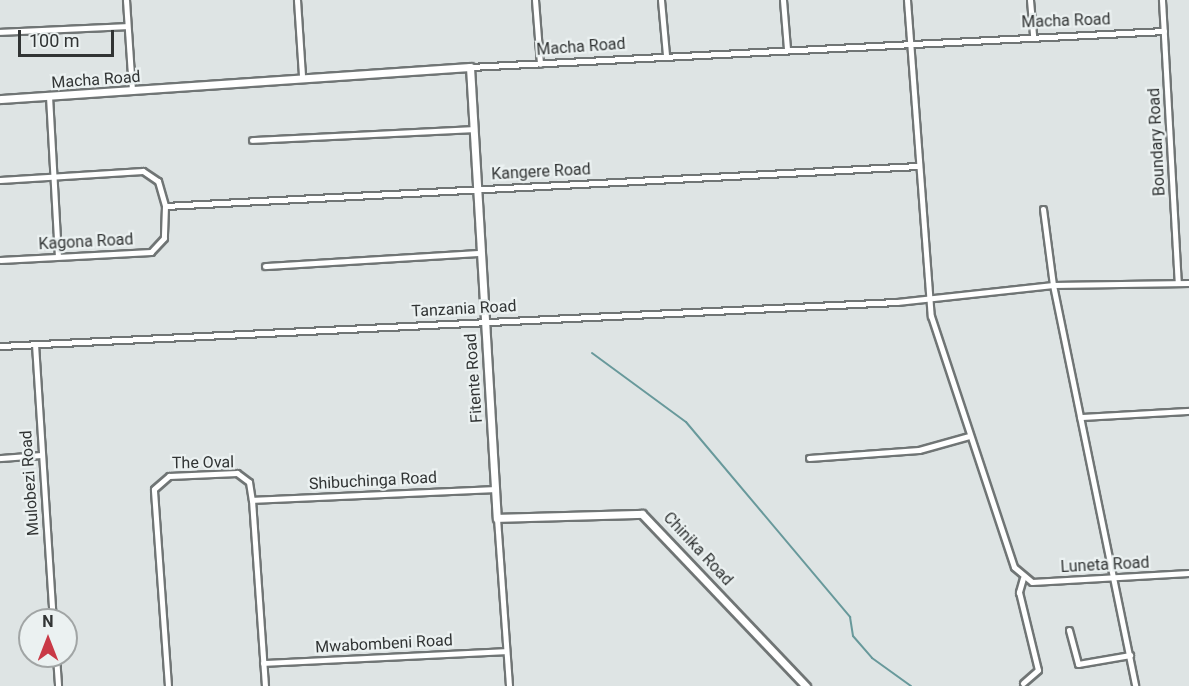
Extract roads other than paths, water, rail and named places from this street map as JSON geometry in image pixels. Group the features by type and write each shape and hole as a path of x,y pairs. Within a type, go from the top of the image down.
{"main road":[{"name":"Macha Road","path":"0,99 132,92 302,75 470,67"},
{"name":"Fitente Road","path":"470,67 497,518"},
{"name":"Chinika Road","path":"497,518 642,514 806,686"}],"street":[{"path":"126,0 132,92"},
{"path":"297,0 302,75"},
{"path":"535,0 540,64"},
{"path":"661,0 666,55"},
{"path":"783,0 787,49"},
{"path":"907,0 928,300 969,436 1011,561 1023,578 1019,592 1038,670 1023,683"},
{"path":"1030,0 1033,36"},
{"name":"Boundary Road","path":"1162,0 1178,283"},
{"path":"0,32 127,26"},
{"name":"Macha Road","path":"470,67 910,42 1164,31"},
{"path":"48,96 58,256"},
{"path":"252,140 473,129"},
{"name":"Kangere Road","path":"165,206 919,166"},
{"name":"Kagona Road","path":"0,180 143,171 158,181 165,206 164,238 151,252 0,260"},
{"path":"1043,209 1053,285 1135,686"},
{"path":"265,266 480,253"},
{"name":"Tanzania Road","path":"0,346 928,300 941,293 1053,285 1189,283"},
{"name":"Mulobezi Road","path":"35,344 52,608"},
{"path":"1080,417 1189,411"},
{"path":"809,458 919,450 969,436"},
{"path":"0,458 42,455"},
{"name":"The Oval","path":"168,686 154,489 169,476 237,473 249,482 252,500 265,686"},
{"name":"Shibuchinga Road","path":"252,500 494,489"},
{"name":"Fitente Road","path":"497,518 509,686"},
{"name":"Luneta Road","path":"1023,578 1189,573"},
{"path":"1069,630 1077,664 1130,655"},
{"name":"Mwabombeni Road","path":"263,663 506,651"},
{"path":"57,668 58,686"}],"waterway":[{"path":"592,353 686,422 850,617 853,636 872,658 911,686"}]}
